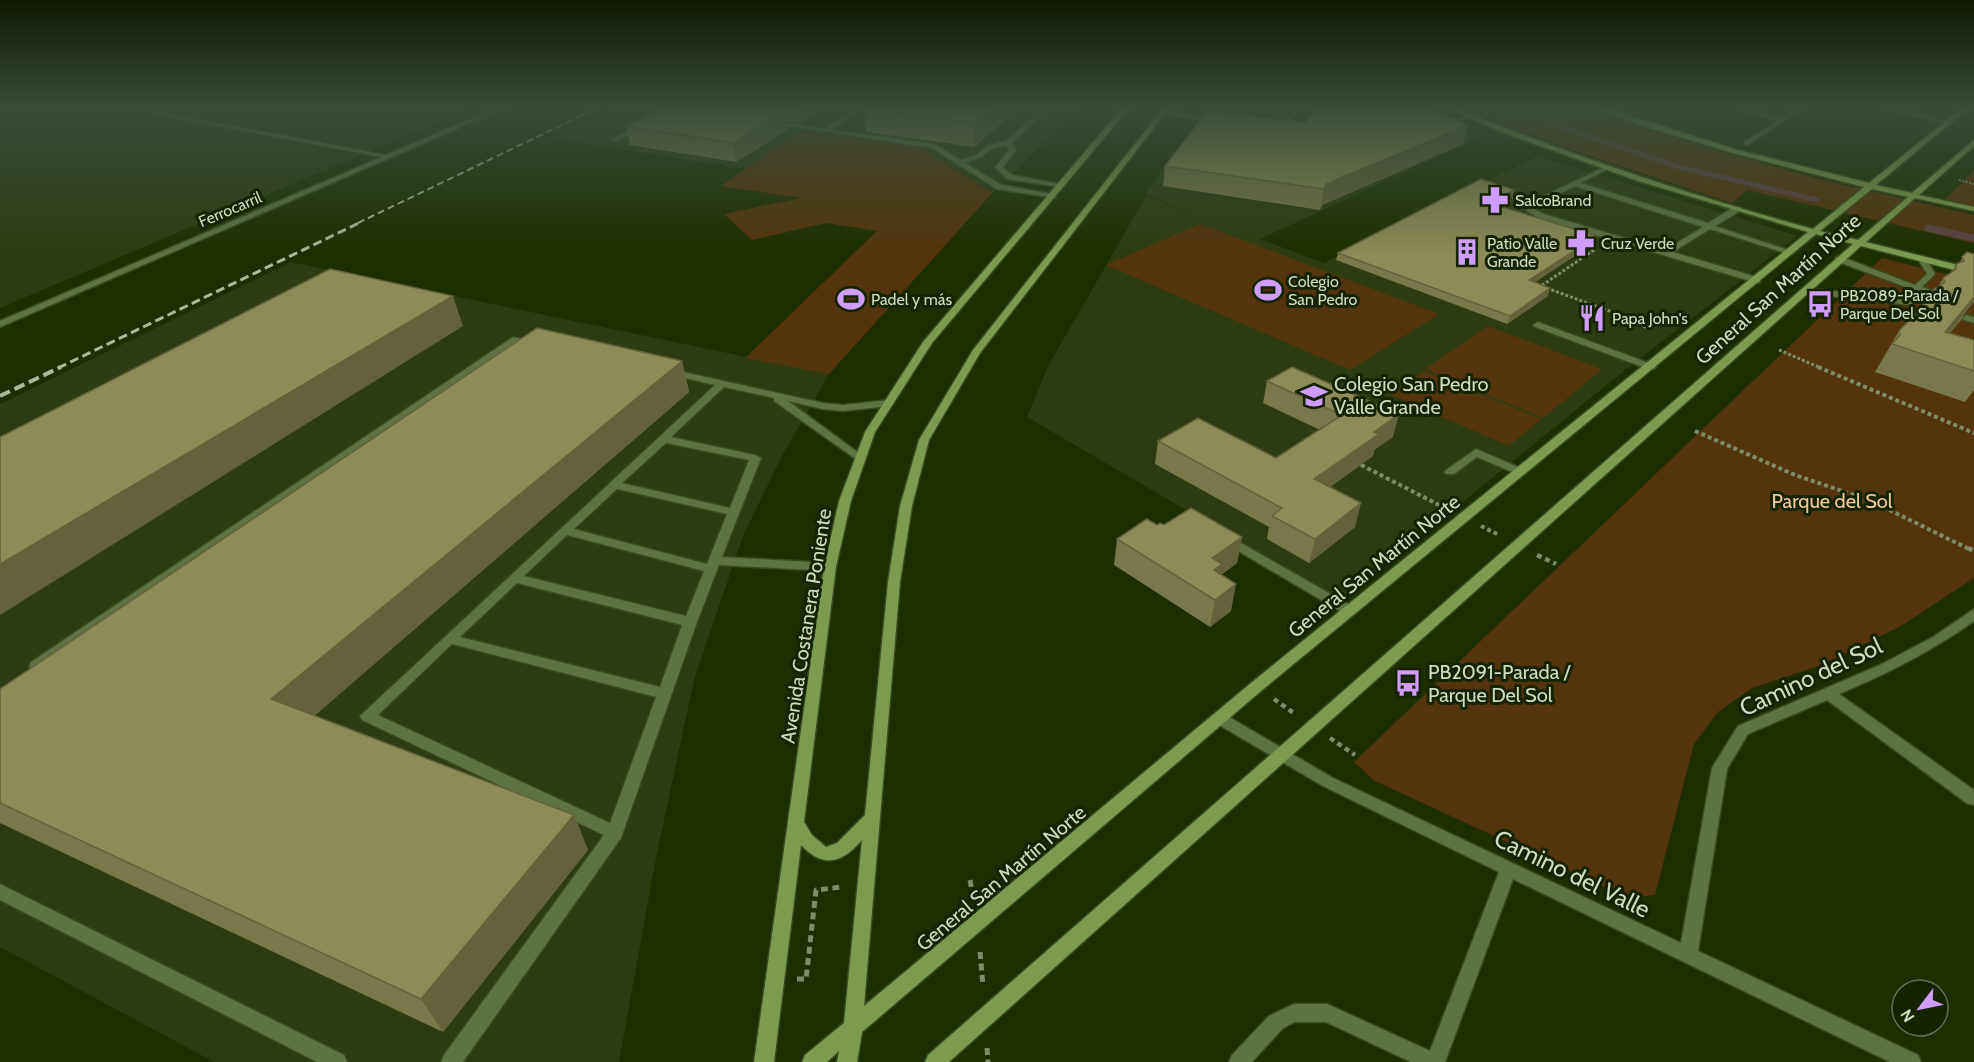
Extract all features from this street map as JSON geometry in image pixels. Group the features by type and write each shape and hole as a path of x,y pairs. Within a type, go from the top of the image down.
{"street":[{"name":"Ferrocarril","path":"0,324 386,157"},
{"path":"951,157 1003,188 1052,196"},
{"path":"960,162 977,157"},
{"path":"1006,157 999,164 1006,175 1061,185"},
{"name":"Avenida Costanera Poniente","path":"764,1062 830,567 845,501 870,432 928,342 1085,157"},
{"path":"847,1062 853,1028 894,582 906,506 924,440 976,352 1129,157"},
{"path":"1576,157 1606,168 1816,232 1974,272"},
{"path":"1757,157 1974,209"},
{"name":"General San Martín Norte","path":"812,1062 1219,718 1908,157"},
{"name":"General San Martín Norte","path":"935,1062 1857,243 1958,157"},
{"path":"1606,168 1534,204 1531,211 1541,216 1757,280"},
{"path":"1575,184 1791,252"},
{"path":"1666,254 1737,209"},
{"path":"1839,259 1914,297"},
{"path":"1914,297 1934,279 1922,259"},
{"path":"1804,291 1932,297"},
{"path":"1538,325 1651,367"},
{"path":"30,670 513,340 548,347"},
{"path":"665,371 843,408 889,403"},
{"path":"615,833 367,716 723,383"},
{"path":"772,395 860,459"},
{"path":"451,1062 615,833 690,622 755,458 664,439"},
{"path":"1450,472 1476,452 1521,472"},
{"path":"614,485 733,512"},
{"path":"1212,530 1350,611"},
{"path":"565,531 712,565 830,567"},
{"path":"515,578 690,622"},
{"name":"Camino del Sol","path":"1688,956 1719,768 1743,730 1885,669 1938,640 1974,614"},
{"path":"450,639 665,694"},
{"path":"1827,693 1974,799"},
{"name":"Camino del Valle","path":"1219,718 1328,782 1508,871 1911,1062"},
{"path":"796,823 813,849 824,854 831,854 848,846 872,818"},
{"path":"1239,1062 1276,1022 1294,1013 1327,1013 1433,1062 1508,871"},
{"path":"0,892 338,1062"}],"path":[{"path":"1503,214 1492,210 1520,195 1517,194 1521,192"},
{"path":"1598,247 1541,286 1634,320 1630,322 1651,329"},
{"path":"1779,350 1974,433"},
{"path":"1695,431 1795,475 1869,500 1974,551"},
{"path":"1361,465 1441,506"},
{"path":"970,880 977,923 988,1062"},
{"path":"806,979 816,890 866,885"}],"shaded area":[{"path":"0,157 357,157 0,308"},
{"path":"668,157 764,157 746,169"},
{"path":"934,157 1030,157 994,191 987,190"},
{"name":"Colegio San Pedro Valle Grande","path":"1172,157 1438,157 1260,239 1324,263 1539,157 1798,236 1619,375 1341,601 1027,417 1048,366 1146,196 1206,219 1145,194"},
{"path":"291,262 829,374 782,456 743,536 694,680 655,863 619,1062 214,1062 0,947 0,404"}],"green space":[{"name":"Padel y más","path":"764,157 934,157 987,190 994,191 829,374 745,358 877,231 826,223 752,240 724,214 801,198 721,186"},
{"path":"1592,157 1738,157 1823,180 1974,215 1974,243 1747,190 1732,203"},
{"path":"1974,170 1974,206 1945,200"},
{"name":"Colegio San Pedro","path":"1199,224 1439,314 1350,370 1106,265"},
{"name":"Parque del Sol","path":"1882,258 1974,281 1974,578 1901,626 1822,665 1752,688 1718,712 1694,744 1655,895 1628,898 1375,781 1354,762"},
{"path":"1488,326 1602,369 1543,418 1425,369"},
{"path":"1424,371 1541,419 1509,446 1389,394"}],"building":[{"path":"1172,157 1392,157 1326,184 1324,189 1165,166"},
{"name":"Patio Valle Grande","path":"1481,179 1514,190 1489,203 1597,236 1529,280 1550,288 1510,316 1338,253"},
{"path":"1967,252 1974,254 1974,297 1945,332 1974,340 1974,371 1892,344 1900,335 1899,331 1937,291 1933,290 1945,282 1943,278 1956,269 1956,264 1964,261 1962,257"},
{"path":"330,269 453,296 0,564 0,437"},
{"path":"537,328 682,361 271,699 574,815 421,999 0,803 0,689"},
{"path":"1292,367 1399,414 1374,432 1379,434 1314,479 1361,503 1315,539 1272,516 1282,508 1158,441 1198,418 1276,458 1342,415 1267,381"},
{"path":"1191,508 1242,537 1212,558 1222,564 1214,570 1236,584 1215,600 1117,539 1147,519 1157,525 1160,523 1164,525"}],"waterway":[{"path":"1648,157 1679,167 1817,200"},
{"path":"1928,228 1974,238"}],"railway":[{"path":"358,223 496,157"},
{"path":"58,368 361,222"},
{"path":"0,396 61,367"}],"place":[{"name":"SalcoBrand","path":"1495,200"},
{"name":"Cruz Verde","path":"1581,243"},
{"name":"Patio Valle Grande","path":"1467,252"},
{"name":"Colegio San Pedro","path":"1268,290"},
{"name":"Padel y más","path":"851,299"},
{"name":"PB2089-Parada / Parque Del Sol","path":"1820,304"},
{"name":"Papa John's","path":"1592,318"},
{"name":"Colegio San Pedro Valle Grande","path":"1314,396"},
{"name":"PB2091-Parada / Parque Del Sol","path":"1408,683"}]}
